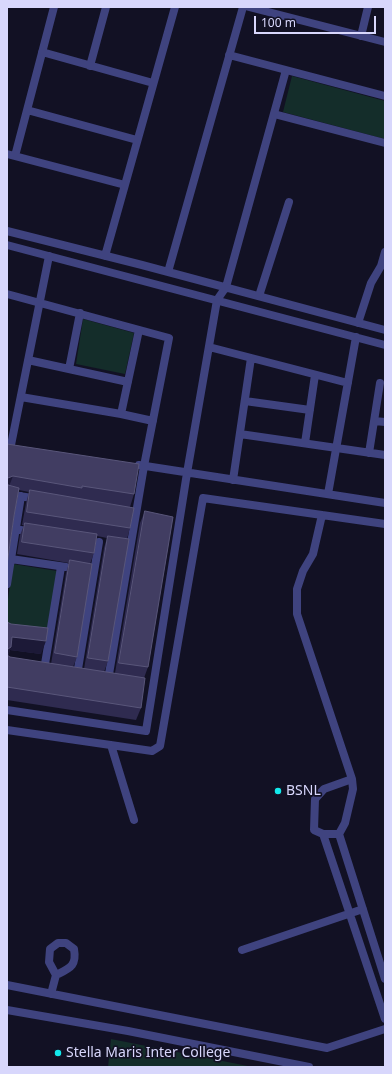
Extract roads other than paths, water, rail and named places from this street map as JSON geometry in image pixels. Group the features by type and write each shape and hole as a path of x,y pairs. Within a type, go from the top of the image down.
{"street":[{"path":"54,7 27,110 11,155 125,185"},
{"path":"90,66 106,7"},
{"path":"105,256 175,7"},
{"path":"168,272 242,7"},
{"path":"249,7 385,42"},
{"path":"361,36 368,7"},
{"path":"42,52 153,83"},
{"path":"229,55 385,96"},
{"path":"7,710 146,731 149,686 175,524 187,473 217,300 226,287 286,70"},
{"path":"27,110 137,140"},
{"path":"274,114 385,143"},
{"path":"259,296 288,202"},
{"path":"7,231 226,287 385,330"},
{"path":"7,245 385,345"},
{"path":"358,323 371,283 380,266 385,252"},
{"path":"12,445 49,256"},
{"path":"7,294 169,338 135,516 126,547 108,680"},
{"path":"69,369 80,313"},
{"path":"121,414 139,330"},
{"path":"328,494 356,337"},
{"path":"209,347 348,383"},
{"path":"233,480 251,358"},
{"path":"28,360 128,382"},
{"path":"305,443 315,374"},
{"path":"369,453 380,382"},
{"path":"21,398 121,414 153,421"},
{"path":"245,401 310,410"},
{"path":"374,420 385,422"},
{"path":"240,434 385,455"},
{"path":"129,464 385,503"},
{"path":"7,494 44,500"},
{"path":"7,584 21,496"},
{"path":"7,730 152,751 160,746 203,498 385,524"},
{"path":"322,515 313,554 303,571 298,588 297,614 352,779 353,789 345,823 339,834 385,979"},
{"path":"16,529 38,532"},
{"path":"77,676 91,572 99,542"},
{"path":"11,558 74,569"},
{"path":"44,670 46,636 61,567"},
{"path":"111,745 134,820"},
{"path":"339,834 323,834 314,830 315,799 324,788 352,779"},
{"path":"323,834 385,1020"},
{"path":"242,950 363,909"},
{"path":"51,994 56,975"},
{"path":"7,985 326,1048 385,1029"},
{"path":"7,1010 128,1031 309,1067"}],"place":[{"name":"BSNL","path":"278,791"},
{"name":"Stella Maris Inter College","path":"58,1053"}]}
